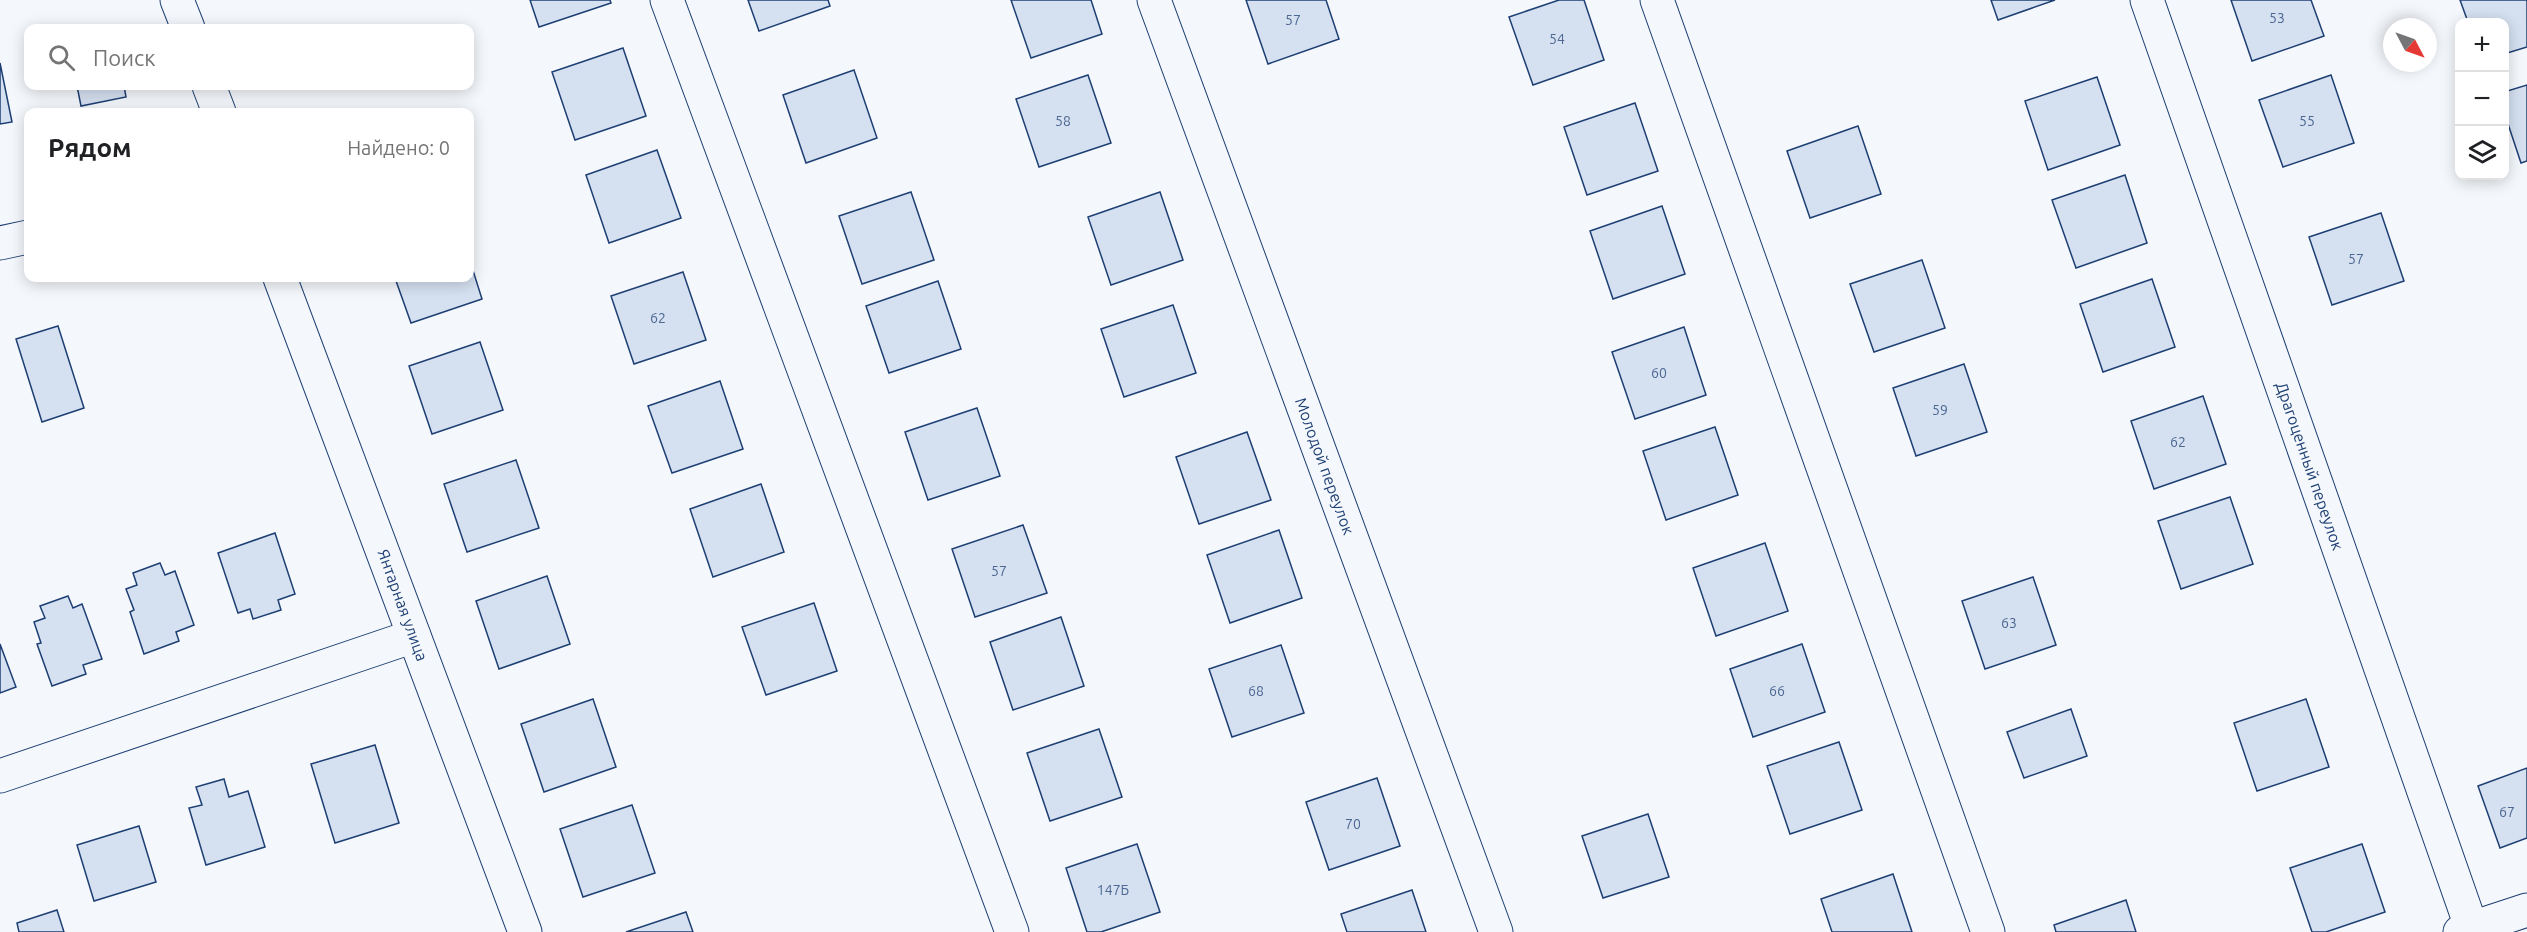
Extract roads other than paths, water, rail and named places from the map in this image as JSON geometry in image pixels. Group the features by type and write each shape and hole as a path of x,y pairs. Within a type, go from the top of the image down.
{"street":[{"path":"177,0 186,24"},
{"path":"667,0 1012,932"},
{"name":"Молодой переулок","path":"1154,0 1496,932"},
{"path":"1657,0 1989,932"},
{"name":"Драгоценный переулок","path":"2147,0 2468,931"},
{"path":"211,90 217,108"},
{"path":"0,243 24,238"},
{"name":"Янтарная улица","path":"281,282 525,932"},
{"path":"0,776 414,636"},
{"path":"2468,931 2527,910"}]}
